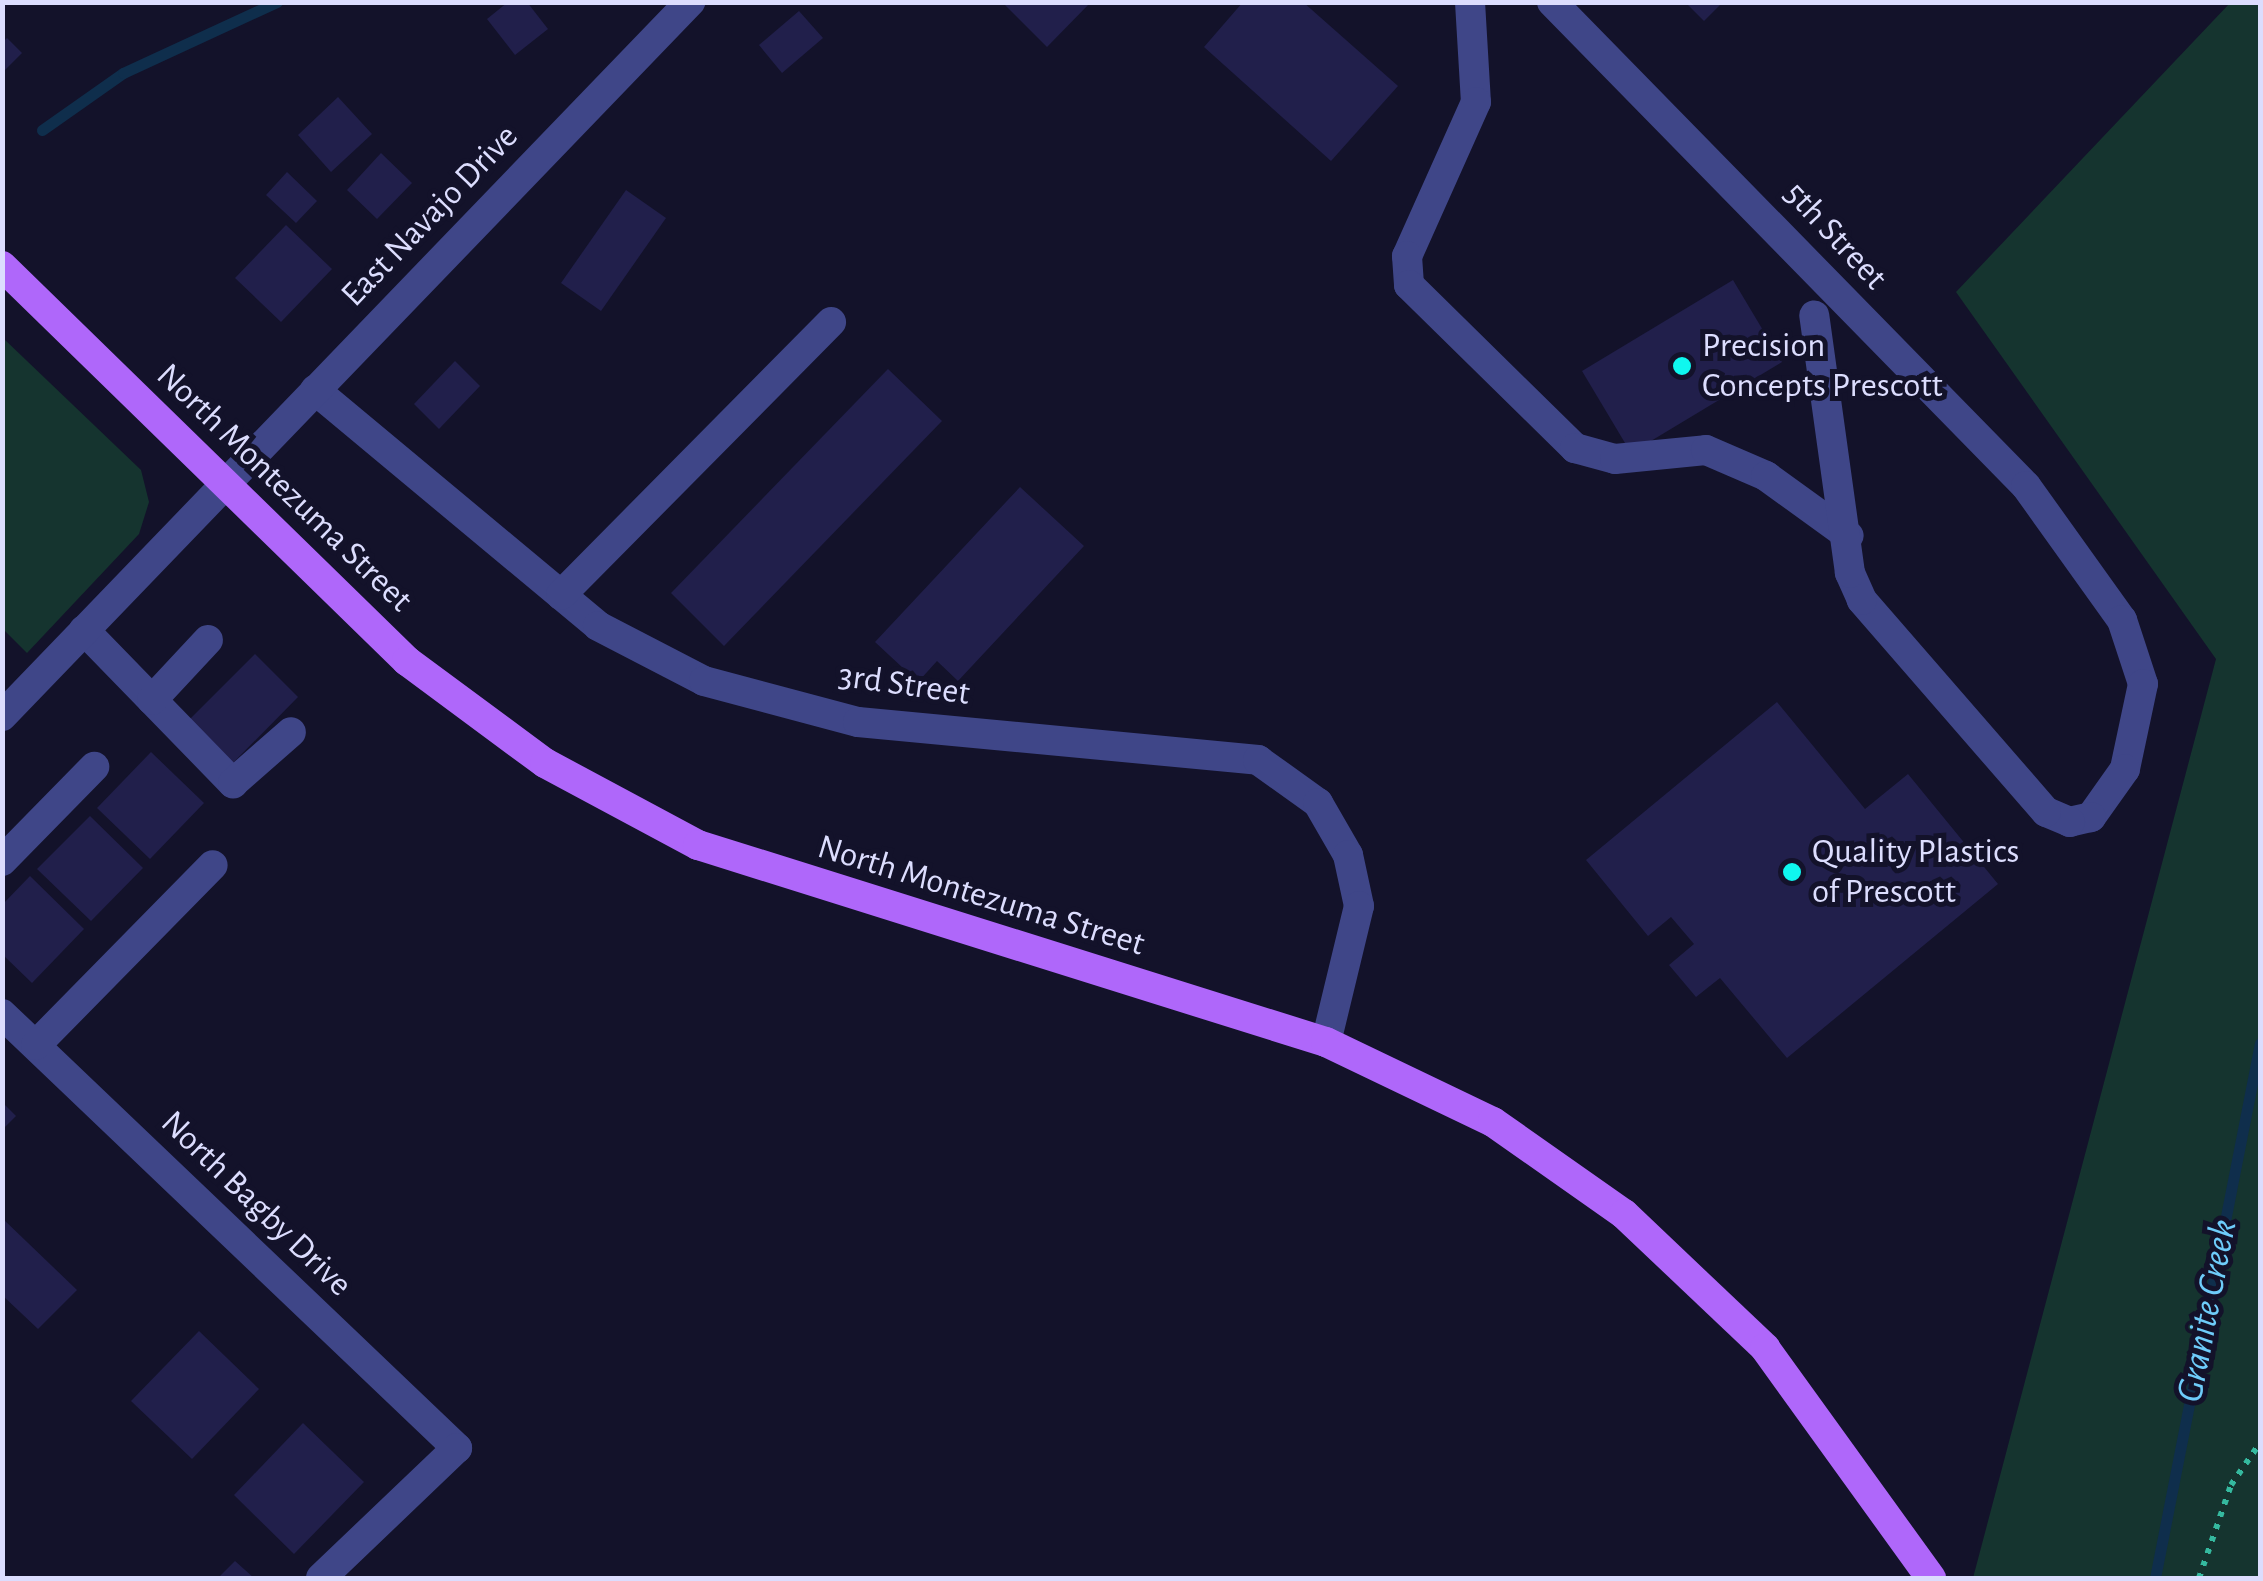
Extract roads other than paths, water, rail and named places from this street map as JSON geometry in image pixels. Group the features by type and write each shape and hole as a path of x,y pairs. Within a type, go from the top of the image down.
{"main road":[{"name":"North Montezuma Street","path":"2,266 408,661 546,763 698,845 1326,1042 1494,1122 1624,1214 1765,1348 1925,1569"}],"street":[{"name":"East Navajo Drive","path":"2,716 690,2"},
{"path":"1470,2 1476,102 1407,256 1409,285 1575,448 1615,459 1706,450 1766,476 1849,536"},
{"name":"5th Street","path":"1552,2 2026,486 2122,620 2143,684 2125,769 2106,804 2070,822 2046,812 1862,600 1849,536"},
{"path":"1814,315 1849,536"},
{"path":"561,595 831,322"},
{"name":"3rd Street","path":"314,390 598,626 704,681 858,722 1258,760 1318,803 1348,855 1359,906 1326,1042"},
{"path":"84,630 233,783 291,732"},
{"path":"152,700 208,640"},
{"path":"2,861 94,767"},
{"path":"36,1045 213,864"},
{"name":"North Bagby Drive","path":"2,1014 457,1448 321,1578"}],"waterway":[{"path":"42,130 123,73 277,2"},
{"name":"Granite Creek","path":"2155,1578 2260,1043"}],"place":[{"name":"Precision Concepts Prescott","path":"1682,366"},
{"name":"Quality Plastics of Prescott","path":"1792,872"}]}
